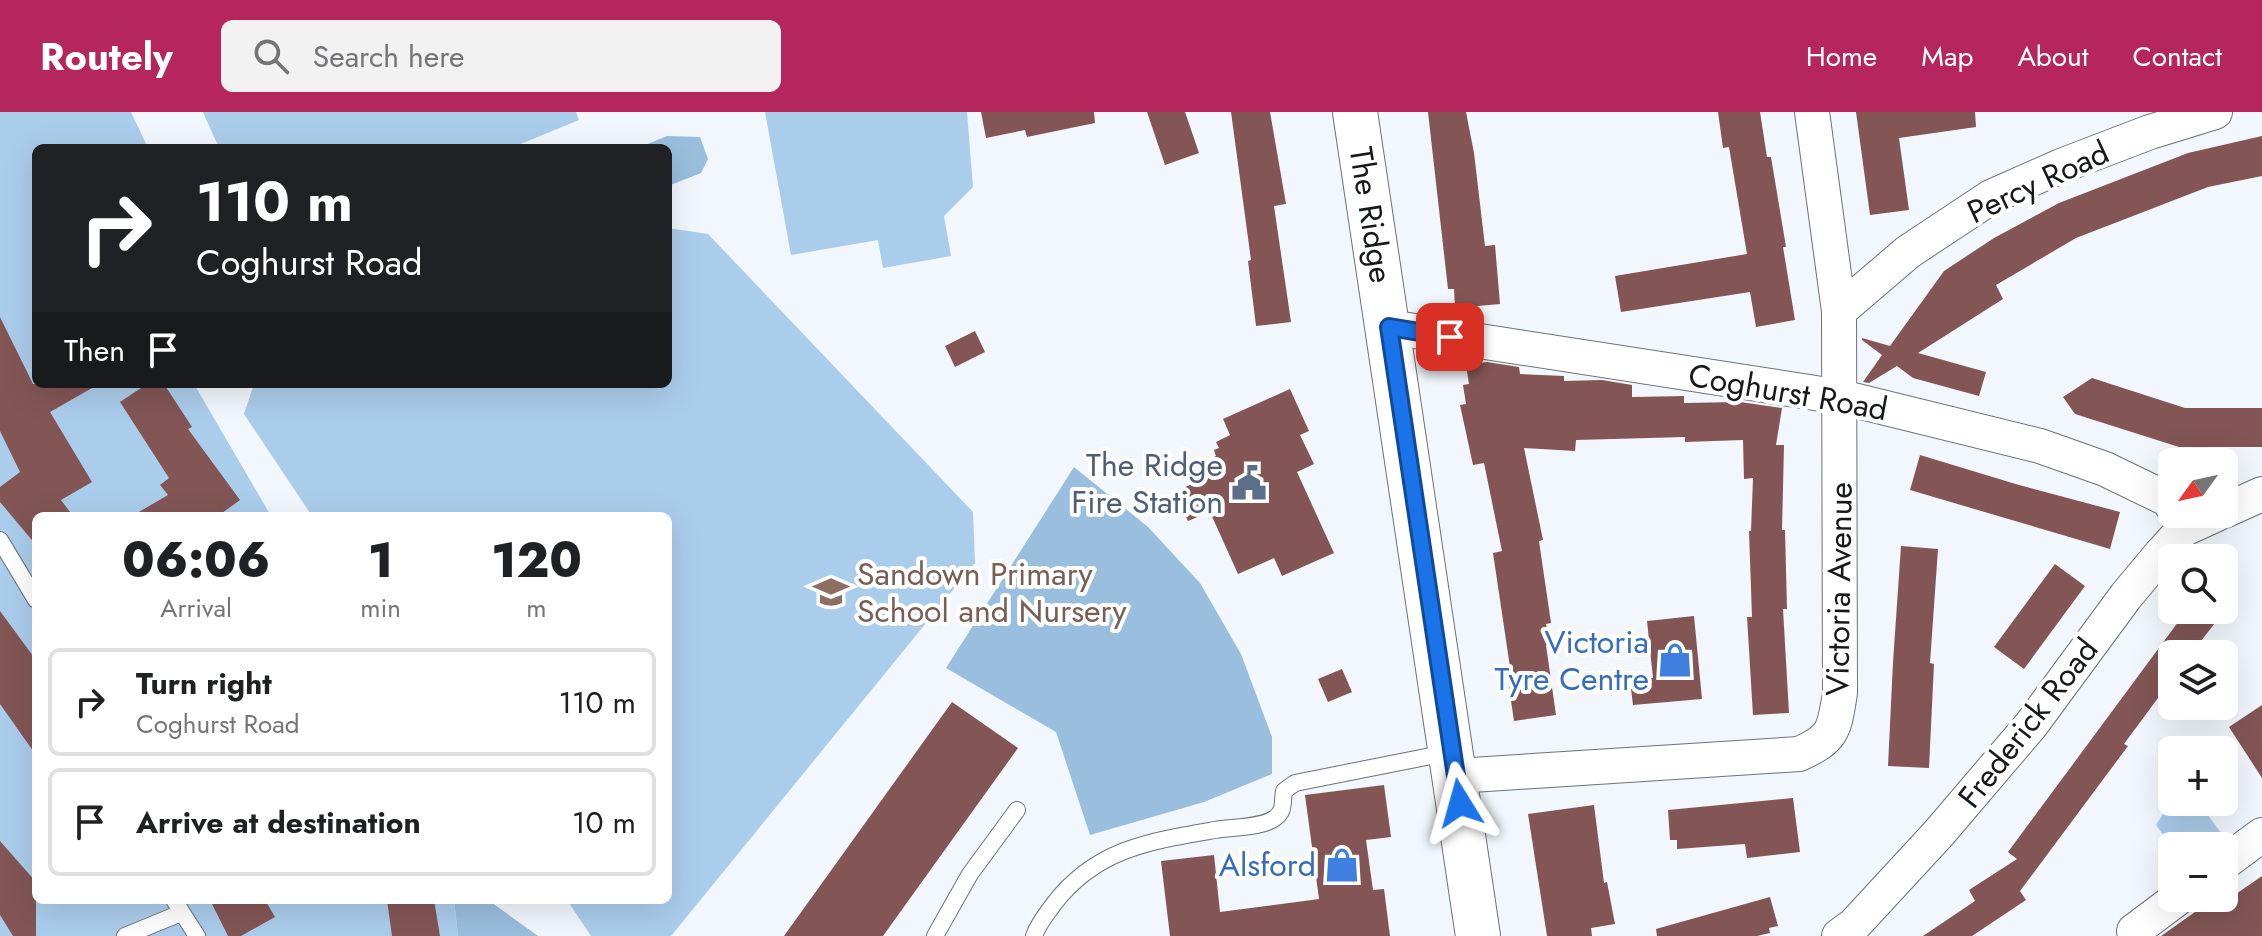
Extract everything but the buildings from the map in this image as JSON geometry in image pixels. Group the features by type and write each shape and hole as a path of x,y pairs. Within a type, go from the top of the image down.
{"main road":[{"name":"The Ridge","path":"1355,112 1478,936"}],"street":[{"name":"Victoria Avenue","path":"1454,764 1799,754 1820,744 1835,727 1840,693 1839,311 1812,112"},
{"name":"Percy Road","path":"1839,311 1908,252 1991,197 2150,132 2215,112"},
{"name":"Coghurst Road","path":"1389,327 1841,397 2040,446 2105,469 2158,495"},
{"path":"2238,505 2262,494"},
{"name":"Frederick Road","path":"1839,936 1854,925 1939,833 2031,725 2126,596 2169,528"},
{"path":"2238,853 2262,835"},
{"path":"2137,936 2134,931 2159,912"}],"lane":[{"path":"0,540 32,593"},
{"path":"1034,936 1062,893 1086,870 1108,857 1159,841 1266,823 1282,811 1284,791 1295,783 1454,764"},
{"path":"935,936 970,874 1017,810"},
{"path":"125,936 178,907 197,936"}],"shaded area":[{"path":"0,112 131,112 146,144 32,144 32,388 196,388 269,512 32,512 32,904 454,904 458,936 0,936"},
{"path":"203,112 576,112 579,120 521,144 217,144"},
{"path":"765,112 967,112 973,187 944,216 951,256 883,268 878,240 791,255"},
{"path":"667,136 700,137 708,159 701,173 672,184 672,144 648,144"},
{"path":"672,229 708,234 973,512 975,563 671,936 591,936 570,904 672,904 672,512 309,512 244,414 253,388 672,388"},
{"path":"1074,467 1148,527 1200,583 1241,654 1272,737 1272,774 1204,802 1090,835 1056,732 946,668"},
{"path":"2162,816 2208,816 2220,832 2161,832 2156,825"},
{"path":"454,904 494,904 538,936 458,936"}],"place":[{"name":"The Ridge Fire Station","path":"1249,483"},
{"name":"Sandown Primary School and Nursery","path":"831,592"},
{"name":"Victoria Tyre Centre","path":"1675,660"},
{"name":"Alsford","path":"1342,865"}],"route":[{"path":"1450,337 1389,327 1460,803"}]}
